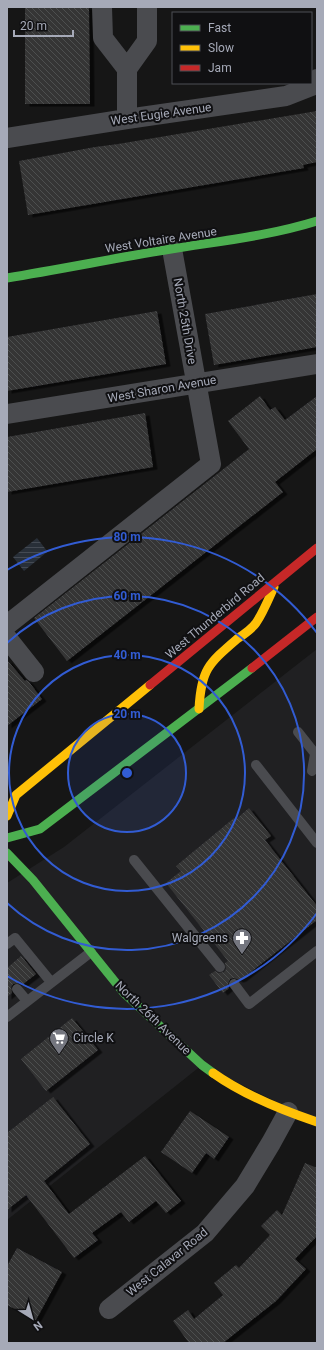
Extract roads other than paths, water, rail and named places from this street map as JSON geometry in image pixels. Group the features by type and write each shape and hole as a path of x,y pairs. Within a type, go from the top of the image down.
{"main road":[{"name":"West Voltaire Avenue","path":"8,275 266,235 297,228 317,221"},
{"name":"West Thunderbird Road","path":"7,816 16,795 317,548"},
{"path":"198,709 203,677 206,672 216,657 256,624 277,581"},
{"path":"7,838 40,829 317,617"},
{"name":"North 26th Avenue","path":"7,853 33,880 124,993 202,1065 228,1082 288,1112 317,1122"}],"street":[{"path":"102,7 103,38 127,69"},
{"path":"127,119 127,69 147,41 147,7"},
{"name":"West Eugie Avenue","path":"7,138 286,96 311,84"},
{"name":"North 25th Drive","path":"7,625 211,464 172,249"},
{"name":"West Sharon Avenue","path":"7,414 317,364"},
{"path":"7,638 34,672"},
{"name":"West Calavar Road","path":"109,1309 205,1233 244,1186 271,1143 288,1112"}],"lane":[{"path":"298,732 316,755 312,771"},
{"path":"256,765 317,843"},
{"path":"134,860 220,967"},
{"path":"7,944 15,938 51,982"},
{"path":"234,984 249,1004 317,951"},
{"path":"7,1017 91,952"},
{"path":"17,989 27,1001"}],"place":[{"name":"Walgreens","path":"242,955"},
{"name":"Circle K","path":"59,1055"}]}
